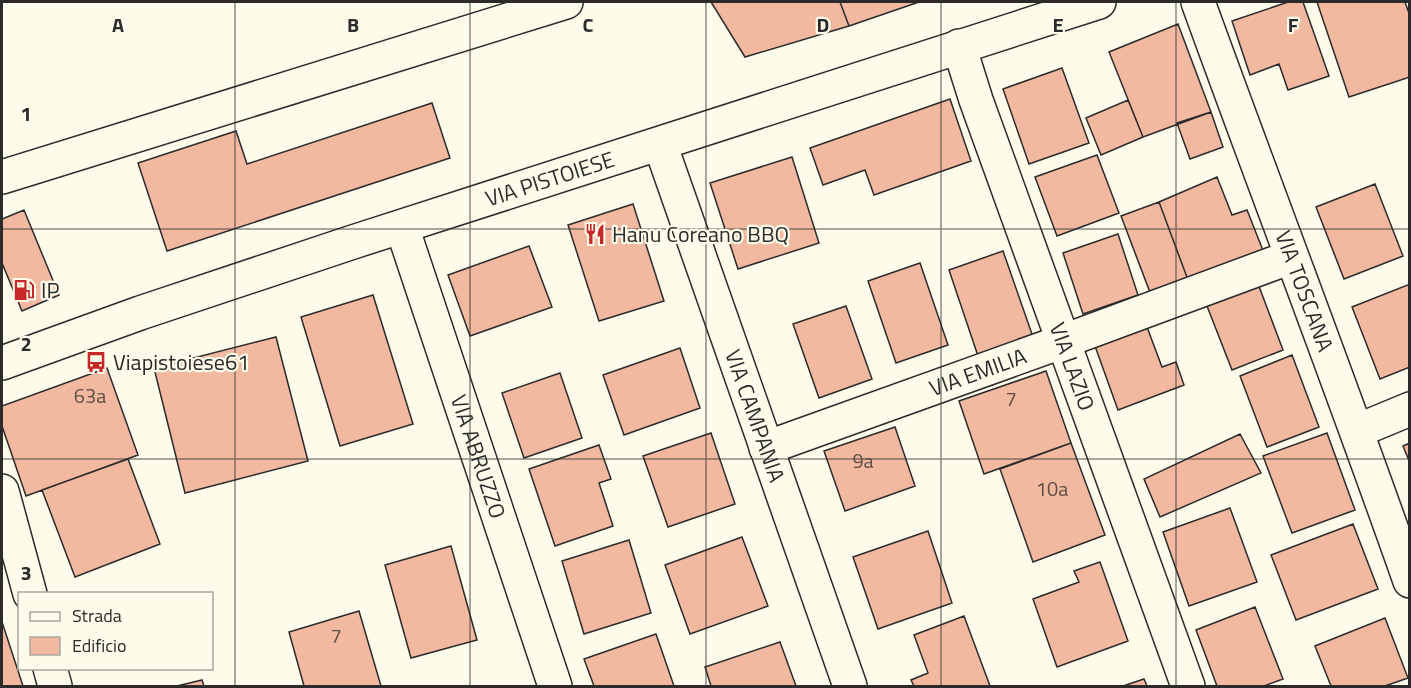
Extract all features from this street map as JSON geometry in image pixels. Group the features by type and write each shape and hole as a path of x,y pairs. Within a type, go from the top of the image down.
{"street":[{"path":"2,177 566,2"},
{"name":"VIA PISTOIESE","path":"2,363 140,312 1099,2"},
{"name":"VIA TOSCANA","path":"1198,2 1357,431 1410,581"},
{"name":"VIA LAZIO","path":"959,46 976,100 1188,687"},
{"name":"VIA CAMPANIA","path":"660,144 850,687"},
{"name":"VIA ABRUZZO","path":"402,227 555,687"},
{"name":"VIA EMILIA","path":"766,448 1291,257"},
{"path":"1357,431 1410,409"},
{"path":"2,491 29,592"},
{"path":"50,670 55,687"}],"building":[{"path":"711,2 840,2 849,26 745,57"},
{"path":"840,2 919,2 849,26"},
{"path":"1288,2 1303,2 1329,76 1288,90 1279,64 1250,75 1232,21"},
{"path":"1317,2 1405,2 1410,16 1410,77 1349,97"},
{"path":"1178,24 1211,112 1143,137 1109,52"},
{"path":"1062,68 1089,143 1029,164 1003,89"},
{"path":"950,99 971,161 874,195 865,170 823,185 810,148"},
{"path":"1128,100 1143,137 1101,155 1086,118"},
{"path":"432,103 450,158 167,251 138,163 236,131 247,164"},
{"path":"1211,112 1223,147 1190,159 1177,123"},
{"path":"1097,155 1119,213 1057,236 1035,177"},
{"path":"792,157 819,243 738,269 710,183"},
{"path":"1217,177 1232,215 1247,210 1264,253 1188,280 1159,202"},
{"path":"1375,184 1403,256 1344,279 1316,207"},
{"path":"1159,202 1188,280 1151,295 1121,216"},
{"path":"633,204 664,301 599,321 568,225"},
{"path":"24,210 59,295 22,311 2,263 2,219"},
{"path":"1118,234 1138,295 1083,314 1063,253"},
{"path":"529,246 552,307 470,336 448,275"},
{"path":"1003,251 1033,337 978,356 949,270"},
{"path":"920,263 948,345 896,363 868,281"},
{"path":"1257,281 1283,350 1232,370 1205,301"},
{"path":"1410,284 1410,367 1380,379 1352,307"},
{"path":"373,295 413,424 340,446 301,317"},
{"path":"846,306 872,379 819,398 793,324"},
{"path":"1147,327 1162,367 1176,362 1184,385 1118,410 1095,346"},
{"path":"276,337 308,461 185,493 154,368"},
{"path":"680,348 700,408 624,435 603,375"},
{"path":"1292,355 1319,427 1267,447 1240,376"},
{"path":"107,368 138,455 26,496 2,426 2,406"},
{"path":"1046,371 1071,443 984,474 959,401"},
{"path":"560,373 582,438 524,458 502,393"},
{"path":"895,427 915,486 845,511 824,451"},
{"path":"711,433 735,504 668,527 643,456"},
{"path":"1327,433 1355,510 1292,533 1263,456"},
{"path":"1240,434 1261,473 1160,517 1144,479"},
{"path":"1071,443 1105,535 1033,562 1000,469"},
{"path":"1410,443 1410,463 1403,446"},
{"path":"599,445 611,479 599,483 613,526 555,546 529,469"},
{"path":"128,459 160,544 75,577 42,490"},
{"path":"1230,508 1257,582 1189,606 1163,532"},
{"path":"1353,524 1378,589 1296,620 1271,555"},
{"path":"928,531 952,603 878,629 853,557"},
{"path":"742,537 768,606 690,634 665,565"},
{"path":"629,540 651,613 584,634 562,561"},
{"path":"451,546 477,640 411,658 385,565"},
{"path":"1100,562 1128,641 1057,667 1033,599 1079,582 1074,571"},
{"path":"1255,607 1283,679 1264,686 1217,686 1196,630"},
{"path":"359,611 381,686 304,686 289,632"},
{"path":"964,616 990,686 914,686 911,680 928,673 914,635"},
{"path":"1385,618 1408,678 1385,686 1331,686 1315,646"},
{"path":"2,622 23,686 2,686"},
{"path":"656,634 674,686 594,686 584,659"},
{"path":"780,642 796,686 711,686 705,667"},
{"path":"1144,679 1147,686 1123,686"},
{"path":"202,680 204,686 177,686"}],"place":[{"name":"Hanu Coreano BBQ","path":"595,234"},
{"name":"IP","path":"24,290"},
{"name":"Viapistoiese61","path":"96,362"}]}
